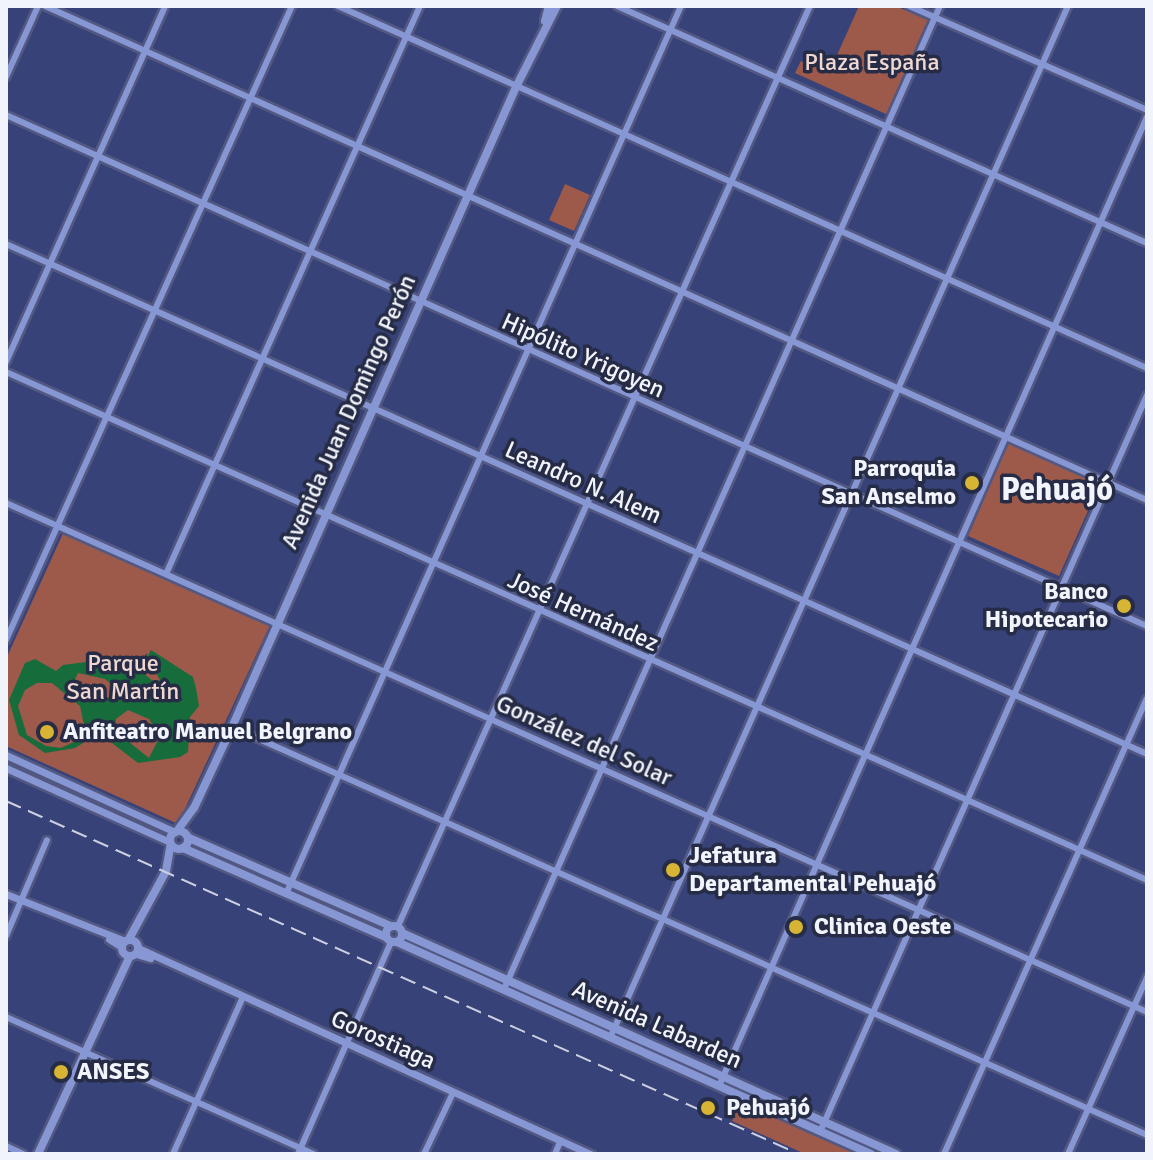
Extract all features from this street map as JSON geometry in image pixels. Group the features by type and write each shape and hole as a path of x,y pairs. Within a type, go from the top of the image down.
{"main road":[{"name":"Avenida Juan Domingo Perón","path":"541,33 549,6"},
{"name":"Avenida Juan Domingo Perón","path":"170,843 194,808 232,727 516,87 557,6"},
{"name":"Avenida Juan Domingo Perón","path":"169,864 188,837 194,808"},
{"name":"Avenida Labarden","path":"176,831 397,928 506,985"},
{"name":"Avenida Labarden","path":"170,843 391,940 506,985 719,1086 896,1154"},
{"path":"38,1154 169,864 170,843"},
{"path":"391,940 397,928"},
{"path":"391,940 397,928"},
{"name":"Avenida Labarden","path":"612,1033 723,1076 871,1154"}],"street":[{"path":"6,77 38,6"},
{"path":"45,6 1147,500"},
{"path":"6,362 165,6"},
{"path":"6,640 8,628 108,417 292,6"},
{"path":"338,6 839,233 1147,368"},
{"path":"166,574 420,6"},
{"path":"617,6 1147,243"},
{"path":"286,894 681,6"},
{"path":"397,928 810,6"},
{"path":"909,6 1147,110"},
{"path":"506,985 940,6"},
{"path":"612,1033 1068,6"},
{"name":"Hipólito Yrigoyen","path":"6,115 634,399 1147,626"},
{"path":"719,1086 1147,117"},
{"name":"Leandro N. Alem","path":"6,244 1147,754"},
{"name":"José Hernández","path":"6,372 649,662 865,752 1147,880"},
{"path":"822,1128 1147,395"},
{"name":"González del Solar","path":"6,503 1147,1012"},
{"path":"944,1154 1147,699"},
{"path":"232,727 1147,1135"},
{"path":"6,755 176,831"},
{"path":"6,768 170,843"},
{"path":"6,936 47,840"},
{"name":"Gorostiaga","path":"6,894 591,1154"},
{"path":"299,1151 391,940"},
{"path":"1068,1154 1147,977"},
{"path":"173,1154 242,999"},
{"path":"6,1017 83,1054 197,1101 299,1151 313,1154"},
{"path":"424,1154 453,1093"},
{"path":"555,1154 561,1140"},
{"path":"6,1146 23,1154"}],"green space":[{"name":"Plaza España","path":"859,6 896,6 930,21 888,115 795,73 801,61 829,73"},
{"path":"565,184 590,195 574,231 549,220"},
{"path":"1008,443 1100,484 1059,576 968,536"},
{"name":"Parque San Martín","path":"65,529 271,623 178,824 6,746 6,659"},
{"path":"741,1100 861,1154 805,1154 732,1121"}],"shaded area":[{"path":"151,650 193,677 199,706 190,717 188,752 180,757 138,763 99,733 75,748 45,753 19,735 9,700 25,663 35,659 56,671 63,665 124,657 154,682 160,680 147,657","holes":["78,673 105,679 119,691 116,698 78,697 70,691","37,683 52,683 80,706 85,730 78,740 61,748 46,746 27,735 18,706 25,690","128,710 149,719 160,736 149,758 115,731 116,719"]}],"railway":[{"path":"6,801 799,1154"}],"place":[{"name":"Parroquia San Anselmo","path":"972,483"},
{"name":"Banco Hipotecario","path":"1124,606"},
{"name":"Anfiteatro Manuel Belgrano","path":"47,732"},
{"name":"Jefatura Departamental Pehuajó","path":"673,870"},
{"name":"Clinica Oeste","path":"796,927"},
{"name":"ANSES","path":"61,1072"},
{"name":"Pehuajó","path":"708,1108"}],"district":[{"name":"Pehuajó","path":"1057,490"}]}
